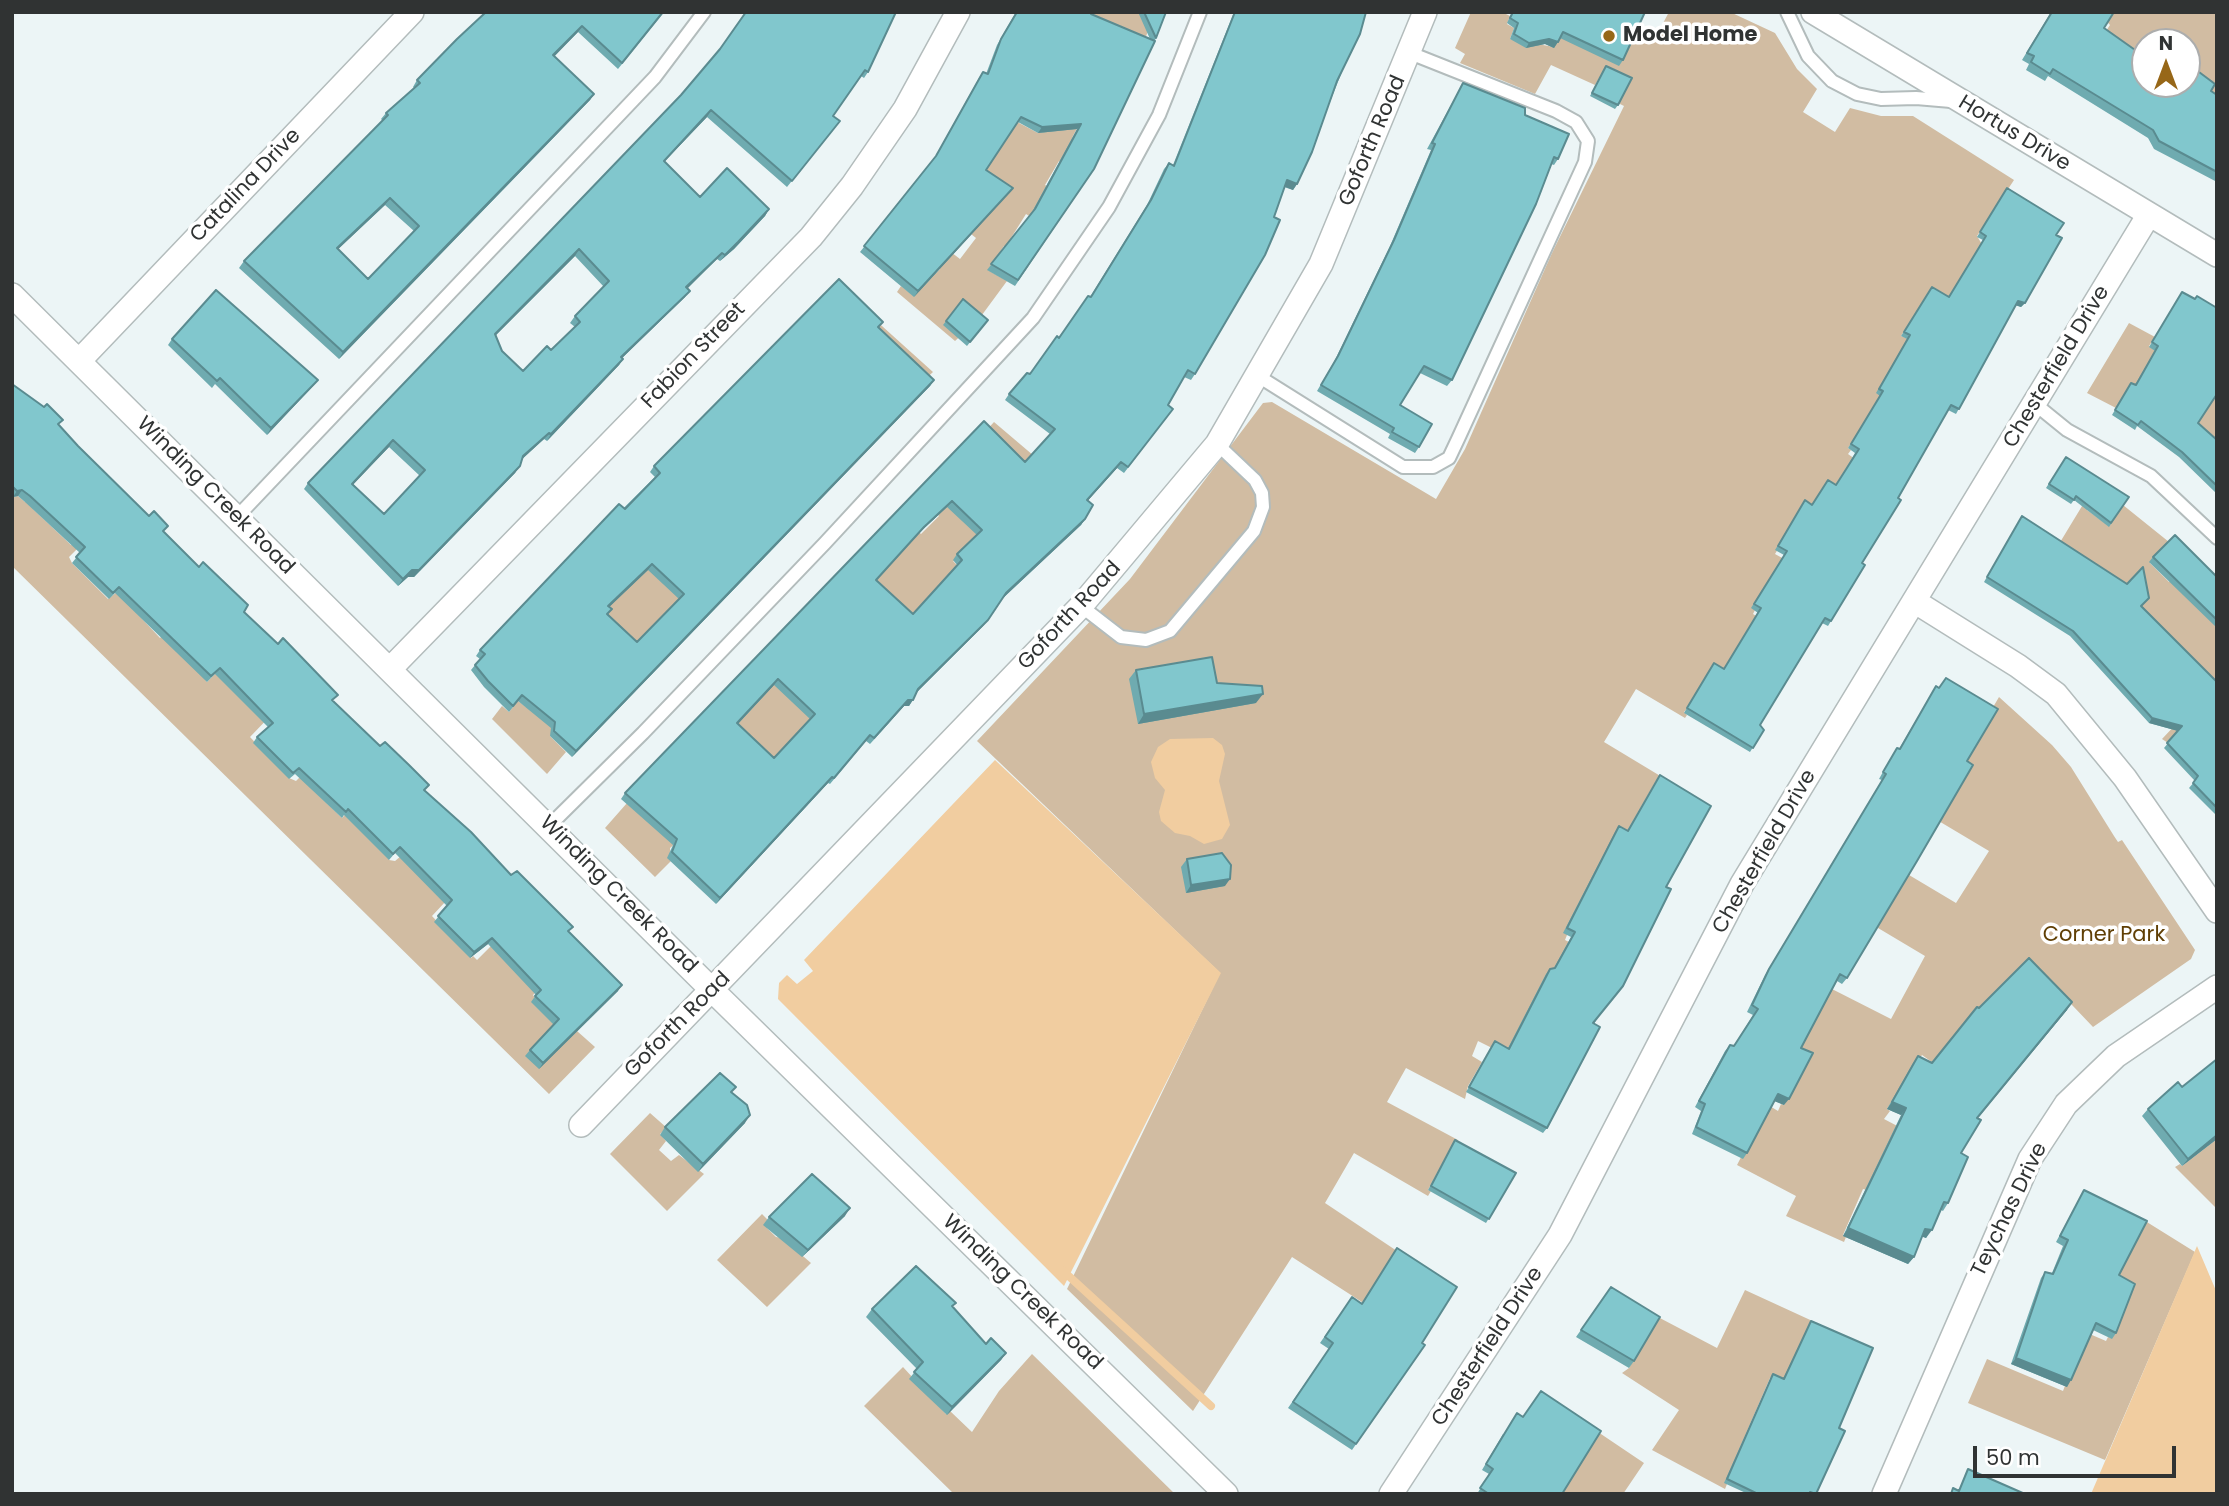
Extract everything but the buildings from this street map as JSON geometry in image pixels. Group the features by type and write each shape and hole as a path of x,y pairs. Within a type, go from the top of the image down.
{"street":[{"name":"Catalina Drive","path":"80,360 412,12"},
{"name":"Fabion Street","path":"390,669 811,237 852,187 905,109 958,12"},
{"name":"Goforth Road","path":"581,1125 1081,606 1217,444 1321,264 1425,12"},
{"name":"Hortus Drive","path":"1813,12 2148,216 2217,255"},
{"name":"Chesterfield Drive","path":"1391,1494 1560,1235 1742,884 2148,216"},
{"name":"Winding Creek Road","path":"12,295 549,825 712,990 1226,1494"},
{"path":"1914,601 2008,660 2056,694 2125,778 2217,911"},
{"name":"Teychas Drive","path":"1884,1494 2025,1170 2066,1104 2116,1056 2217,987"}],"lane":[{"path":"236,518 655,77 704,12"},
{"path":"549,825 643,733 815,553 1033,318 1110,207 1159,115 1200,12"},
{"path":"1787,12 1808,56 1832,81 1857,94 1881,99 1916,98 1962,103"},
{"path":"1258,376 1403,467 1433,467 1449,458 1458,439 1585,162 1588,141 1576,122 1556,111 1410,53"},
{"path":"2035,404 2067,430 2151,477 2217,538"},
{"path":"1081,606 1121,638 1146,640 1170,631 1187,611 1254,531 1263,507 1262,493 1255,480 1217,444"}],"green space":[{"path":"1090,12 1154,12 1144,43 1081,121 1073,136 1071,142 1079,173 1059,161 1045,185 1067,198 1048,228 1026,214 1011,238 1031,251 1025,261 1004,246 988,270 1007,281 979,319 955,341 897,292 901,286 914,296 940,269 932,262 917,226 960,259 976,238 971,234 959,159 985,105 1038,133 1043,132"},
{"path":"1471,12 1502,12 1510,16 1507,24 1514,28 1510,39 1554,47 1572,12 1653,42 1669,12 1730,12 1775,33 1797,69 1817,89 1803,112 1835,132 1850,108 1881,116 1913,116 2014,180 1977,236 1983,246 1951,300 1929,292 1901,336 1908,339 1883,398 1848,448 1851,450 1848,454 1855,459 1850,462 1833,489 1824,512 1807,502 1775,554 1784,559 1752,608 1755,610 1753,614 1758,617 1729,666 1684,712 1687,715 1685,718 1636,689 1604,742 1662,777 1656,781 1567,935 1565,940 1571,943 1508,1056 1478,1041 1472,1056 1482,1062 1468,1086 1465,1099 1406,1068 1387,1102 1458,1140 1456,1146 1451,1147 1428,1190 1431,1191 1428,1196 1354,1153 1325,1203 1400,1253 1365,1304 1292,1257 1193,1411 1067,1289 1220,973 977,741 1130,579 1263,403 1272,402 1436,499 1465,449 1552,253 1624,106 1618,103 1604,70 1595,85 1551,65 1535,94 1460,63 1465,54 1455,48"},
{"path":"2098,12 2217,12 2217,106 2201,88 2201,28 2131,28 2131,59 2100,40 2110,25"},
{"path":"872,317 933,372 550,736 566,752 547,774 492,719 502,706 509,712 518,701 526,707 577,585"},
{"path":"2129,323 2155,337 2149,346 2155,351 2150,361 2217,394 2217,448 2128,388 2116,408 2087,393"},
{"path":"994,422 1080,495 1014,568 953,561 958,566 842,749 777,756 670,848 671,861 655,877 605,828 627,803 646,820 759,701 903,518 921,534 939,516 923,499"},
{"path":"2093,488 2087,510 2109,526 2123,505 2169,542 2150,563 2169,582 2186,564 2217,628 2217,694 2168,743 2162,739 2178,722 2135,695 2028,595"},
{"path":"18,496 25,502 28,499 34,510 71,545 80,546 69,557 72,563 108,599 117,592 160,638 167,631 207,682 242,647 275,711 250,737 289,778 296,781 340,737 304,781 342,818 383,776 389,860 395,861 401,856 440,898 446,901 432,916 471,958 473,956 477,960 491,946 539,989 533,995 555,1025 561,1047 577,1031 595,1047 549,1094 12,566 12,497"},
{"name":"Corner Park","path":"1999,697 2052,745 2071,767 2118,842 2122,840 2195,950 2191,959 2093,1027 2032,963 1936,1065 1922,1055 1887,1109 1890,1111 1884,1119 1903,1129 1867,1190 1863,1189 1843,1235 1846,1237 1844,1242 1786,1216 1796,1196 1737,1165 1768,1105 1778,1111 1781,1104 1784,1105 1809,1051 1798,1046 1828,987 1891,1019 1925,956 1873,925 1904,872 1956,903 1989,851 1937,820 1961,762"},
{"path":"650,1113 667,1128 660,1134 666,1141 659,1150 671,1161 679,1155 704,1174 667,1211 610,1154"},
{"path":"2217,1139 2217,1209 2175,1167 2180,1164 2182,1166"},
{"path":"762,1214 768,1220 767,1228 776,1237 782,1238 811,1263 767,1307 717,1260"},
{"path":"2142,1219 2195,1252 2105,1460 1968,1403 1987,1359 2063,1391 2085,1332 2106,1341 2108,1337 2112,1338 2114,1278"},
{"path":"1745,1290 1819,1324 1787,1380 1775,1375 1770,1378 1725,1482 1725,1489 1652,1450 1679,1410 1622,1373 1629,1368 1656,1316 1717,1348"},
{"path":"1032,1354 1175,1494 954,1494 864,1406 903,1367 946,1414 950,1411 972,1432 999,1391"},
{"path":"1595,1430 1644,1463 1623,1494 1562,1494"}],"shaded area":[{"path":"1213,738 1222,745 1225,754 1219,781 1230,825 1222,839 1204,844 1190,836 1175,833 1161,821 1159,812 1165,790 1155,778 1151,762 1158,747 1170,739"},
{"path":"995,760 1221,973 1064,1286 778,999 779,983 787,975 797,984 813,971 804,960"},
{"path":"2197,1246 2217,1293 2217,1494 2091,1494"}],"waterway":[{"path":"1061,1269 1211,1406"}],"place":[{"name":"Model Home","path":"1609,36"}]}
